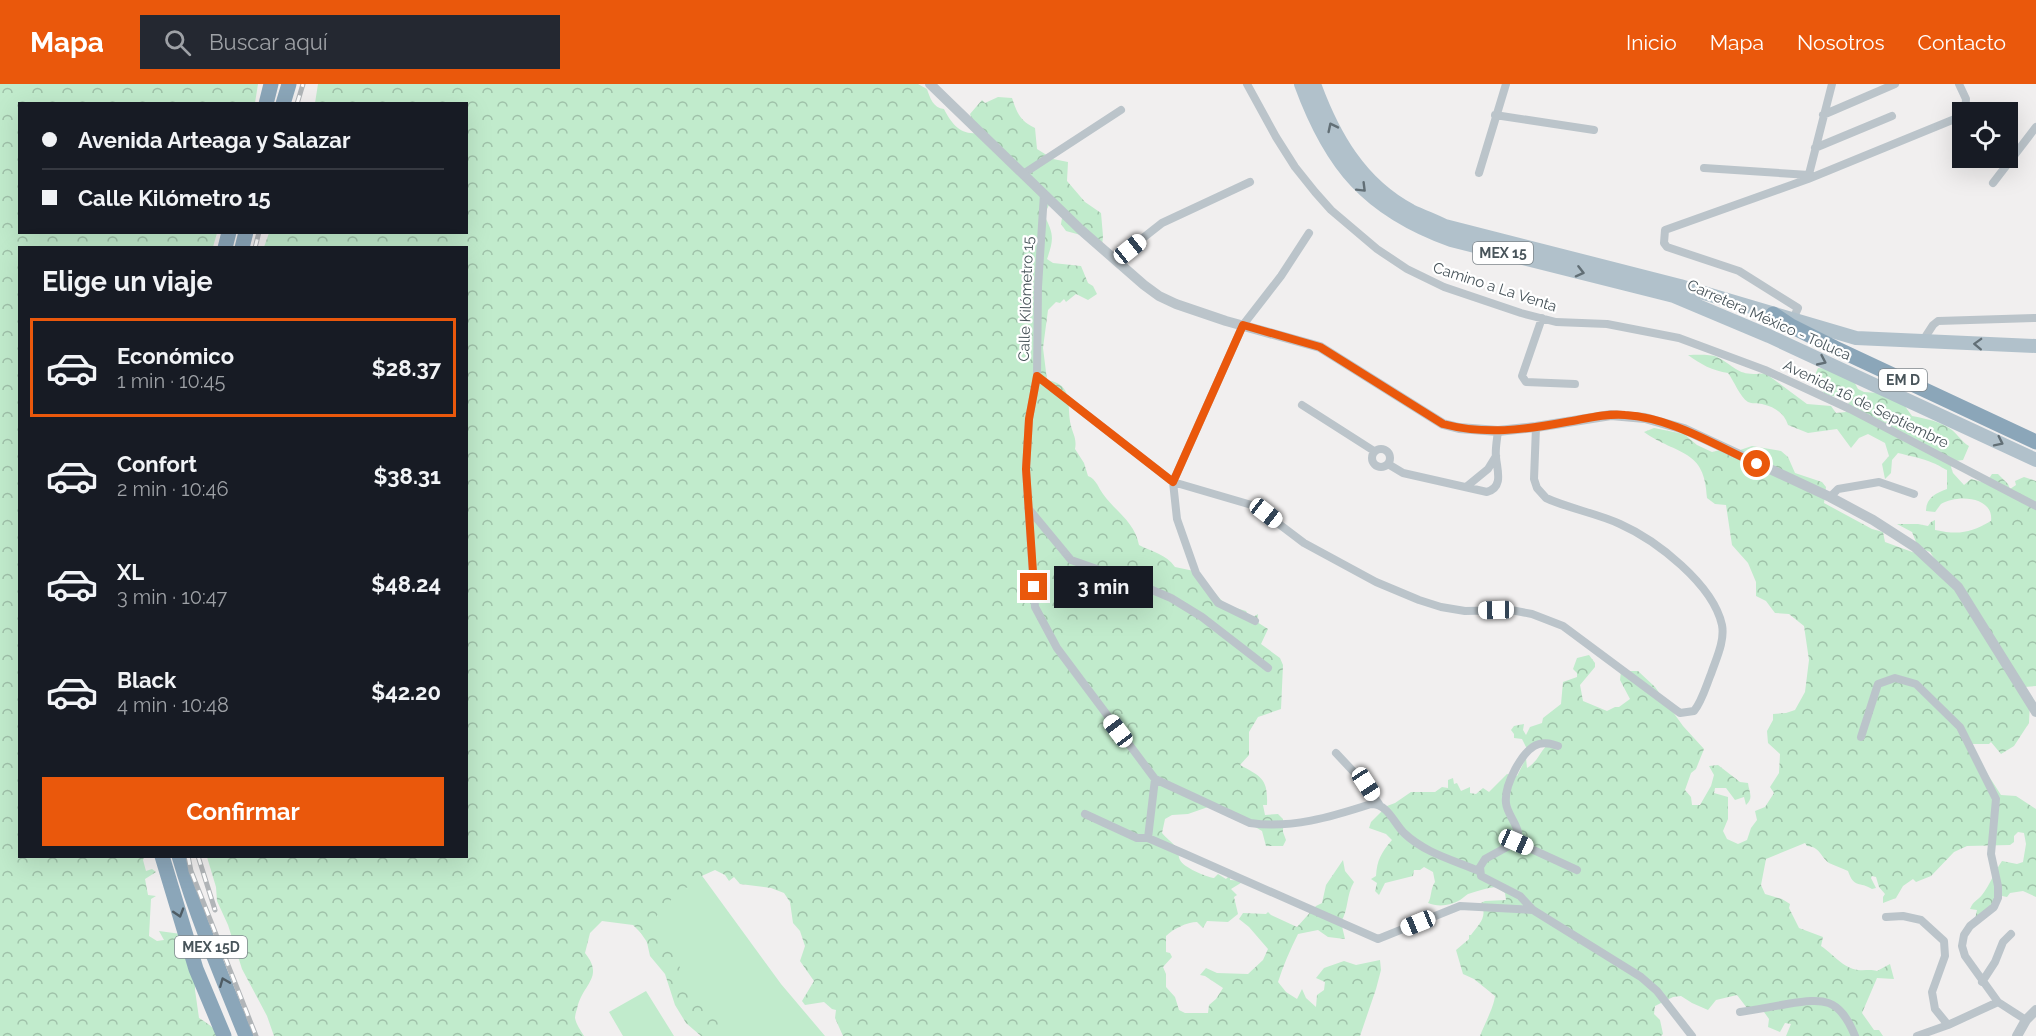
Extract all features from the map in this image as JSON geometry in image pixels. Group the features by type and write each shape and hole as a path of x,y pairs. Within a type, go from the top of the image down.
{"highway":[{"path":"266,102 271,84"},
{"path":"284,102 289,84"},
{"name":"EM D","path":"1773,314 1791,326 1835,348 2036,442"},
{"name":"MEX 15D","path":"163,858 196,969 224,1036"},
{"name":"MEX 15D","path":"180,858 212,951 246,1036"}],"main road":[{"name":"Carretera México - Toluca","path":"1301,84 1312,115 1337,159 1370,196 1402,219 1451,240 1684,300 1769,336 2036,460"},
{"name":"Carretera México - Toluca","path":"1314,84 1321,104 1346,153 1381,190 1412,211 1458,230 1637,275 1856,338 2036,346"}],"street":[{"path":"930,84 1115,260 1144,285 1167,300 1320,347 1443,424 1498,432 1611,415 1666,422 1830,497 1873,520 1915,547 1958,587 2035,706"},
{"name":"Camino a La Venta","path":"1247,84 1266,121 1295,167 1331,210 1377,249 1407,269 1444,287 1556,322 1607,324 1679,338"},
{"path":"1479,173 1506,84"},
{"path":"1809,177 1832,84"},
{"path":"1823,115 1895,84"},
{"path":"1959,84 1966,102"},
{"path":"1023,174 1121,110"},
{"path":"1495,115 1594,130"},
{"path":"1815,148 1892,116"},
{"path":"1793,319 1798,308 1738,271 1667,247 1664,238 1665,230 1809,177 1952,120"},
{"path":"1993,183 2036,127"},
{"path":"1704,168 1809,177"},
{"path":"1115,260 1162,223 1250,182"},
{"name":"Calle Kilómetro 15","path":"1044,194 1038,287 1037,376 1029,419 1026,469 1035,607 1057,648 1155,779"},
{"path":"1255,621 1218,603 1196,573 1177,519 1173,482 1243,325 1281,276 1308,233"},
{"path":"1542,318 1522,376 1526,382 1575,384"},
{"path":"1922,342 1933,324 1938,321 2036,318"},
{"name":"Avenida 16 de Septiembre","path":"1679,338 1765,370 1851,409 2036,506"},
{"path":"1037,376 1173,482 1255,506 1304,543 1376,582 1419,600 1465,611 1511,610 1555,622 1680,713 1694,711 1720,649 1722,626 1713,603 1683,565 1653,543 1620,524 1546,498 1537,488 1534,479 1536,428"},
{"path":"1302,405 1374,451"},
{"path":"1388,464 1403,472 1480,492 1492,491 1498,482 1499,471 1496,456 1498,432"},
{"path":"1378,448 1388,451 1390,460 1388,464 1384,467 1374,465 1372,461 1374,451 1378,448"},
{"path":"1466,487 1488,469 1496,456"},
{"path":"1830,497 1838,489 1879,482 1914,494"},
{"path":"1028,508 1071,560 1171,598 1202,617 1268,668"},
{"path":"1861,737 1878,684 1895,678 1916,684 1960,727 1996,799 1991,854 1998,886 1998,898 1994,907 1970,927 1964,935 1962,946 1965,956 1998,1002 2026,1020"},
{"path":"1558,746 1542,743 1533,747 1516,767 1506,795 1506,807 1519,836 1516,842 1485,859 1480,865 1481,876 1520,896 1533,909 1641,977 1657,991 1692,1036"},
{"path":"1336,753 1366,784 1379,804 1384,807 1402,831 1420,847 1479,871"},
{"path":"1148,838 1155,779 1250,823 1319,820 1371,804 1379,804"},
{"path":"1085,814 1137,838 1148,838 1377,939 1460,906 1533,909"},
{"path":"1516,842 1577,870"},
{"path":"1886,917 1903,916 1921,920 1944,941 1945,956 1932,992 1935,1009 1948,1026"},
{"path":"1982,982 1992,968 2003,942 2011,934"},
{"path":"1740,1012 1816,999 1828,1002 1839,1010 1848,1021 1855,1036"},
{"path":"1917,1036 1948,1026 1998,1002"},
{"path":"2017,1036 2026,1020 2036,1010"}],"green space":[{"path":"0,84 258,84 255,102 18,102 18,234 217,234 213,246 18,246 18,858 144,858 146,871 152,869 156,872 145,879 148,895 156,896 151,899 149,936 157,941 164,940 159,931 181,934 196,964 195,990 199,1018 212,1027 219,1036 0,1036"},
{"path":"318,84 918,84 927,89 932,102 944,109 957,127 966,132 977,133 970,114 982,100 985,103 998,97 1012,98 1020,116 1035,128 1037,149 1053,159 1068,162 1067,181 1085,202 1101,213 1102,246 1088,237 1066,231 1061,224 1063,212 1049,205 1044,215 1052,237 1047,259 1053,263 1081,266 1088,283 1093,286 1097,294 1088,300 1076,294 1066,302 1064,299 1060,303 1056,302 1048,310 1043,348 1047,380 1062,386 1066,391 1075,449 1084,463 1088,476 1095,481 1103,494 1129,523 1139,545 1163,556 1175,567 1194,571 1226,605 1246,611 1250,619 1258,614 1257,622 1268,629 1261,644 1280,658 1283,665 1281,709 1258,717 1249,732 1249,755 1240,765 1258,776 1265,784 1267,805 1263,805 1265,815 1278,814 1283,819 1283,832 1286,840 1283,846 1266,846 1262,831 1245,821 1208,807 1188,814 1172,815 1165,819 1162,833 1176,847 1180,860 1185,866 1210,877 1214,878 1218,874 1226,879 1230,875 1230,880 1244,881 1231,889 1237,895 1234,897 1238,914 1228,922 1207,921 1203,928 1197,922 1189,923 1176,928 1166,936 1166,952 1172,957 1163,967 1166,974 1166,987 1175,997 1179,1010 1185,1013 1208,1013 1209,1005 1223,988 1200,975 1206,968 1217,973 1248,974 1263,960 1268,949 1239,919 1243,913 1266,914 1268,912 1297,927 1316,906 1322,903 1326,885 1343,860 1345,871 1354,882 1341,922 1345,939 1328,937 1318,930 1298,934 1278,982 1286,992 1297,999 1302,989 1306,998 1316,1007 1317,995 1324,990 1325,982 1316,978 1324,968 1344,961 1356,965 1380,960 1381,970 1376,989 1360,1036 843,1036 835,1018 836,1010 824,1002 805,1005 802,1001 814,981 800,961 805,946 800,931 793,923 790,902 784,893 771,888 740,884 734,877 729,881 725,875 715,870 695,879 690,887 679,889 654,920 653,933 659,929 666,939 663,941 669,952 675,953 694,991 723,1024 721,1036 701,1036 686,1023 675,1005 665,974 650,956 646,938 633,925 602,921 590,933 585,953 591,962 593,975 580,1000 575,1018 584,1036 274,1036 267,1016 242,969 228,925 217,901 216,887 207,858 468,858 468,246 264,246 269,234 468,234 468,102 315,102"},
{"path":"1688,355 1714,356 1743,373 1765,373 1807,404 1831,406 1836,413 1846,412 1845,407 1851,401 1825,394 1813,380 1818,368 1842,370 1851,376 1858,389 1864,392 1893,394 1912,416 1938,422 1954,432 1969,446 1963,460 1955,461 1951,467 1953,473 1964,485 1971,479 1986,483 1992,474 1998,474 2010,489 2016,485 2015,481 2024,477 2036,481 2036,686 2025,687 2030,702 2029,723 2014,746 2001,754 1991,742 1971,744 2001,795 2016,796 2036,809 2036,897 2023,891 2010,893 2007,897 2002,896 1974,923 1977,910 1970,909 1985,891 2002,861 2017,864 2023,862 2026,844 2024,833 2018,832 2014,836 2014,842 2010,845 1967,846 1954,852 1931,876 1916,882 1913,879 1903,886 1896,898 1883,903 1885,894 1879,887 1876,877 1871,878 1876,888 1872,889 1855,882 1848,871 1829,863 1817,850 1805,843 1766,859 1761,885 1765,894 1790,904 1789,908 1799,928 1823,937 1821,946 1848,967 1877,971 1890,964 1894,979 1877,978 1862,1013 1874,1030 1879,1030 1883,1036 1786,1036 1791,1024 1785,1023 1780,1032 1768,1027 1769,1019 1764,1012 1747,1008 1737,995 1716,1000 1708,1010 1681,996 1673,997 1655,1006 1654,1014 1660,1020 1663,1034 1661,1036 1480,1036 1495,996 1474,979 1463,974 1456,950 1469,939 1469,935 1482,920 1484,912 1481,903 1506,900 1505,893 1492,887 1468,894 1452,904 1428,903 1435,882 1433,872 1424,867 1414,870 1413,876 1385,883 1379,895 1375,891 1377,883 1371,879 1376,876 1380,857 1392,840 1386,834 1369,828 1371,822 1387,806 1411,792 1435,792 1442,787 1448,788 1448,780 1453,778 1454,784 1457,783 1461,791 1470,787 1470,793 1476,794 1483,788 1489,792 1507,774 1517,776 1526,758 1527,768 1547,745 1527,749 1522,739 1514,738 1511,730 1514,726 1524,724 1523,730 1526,735 1530,727 1542,723 1543,718 1561,704 1563,682 1577,677 1573,669 1577,658 1589,655 1595,667 1580,685 1583,701 1607,711 1619,707 1630,699 1620,680 1621,671 1638,671 1655,687 1683,726 1704,749 1685,790 1691,797 1692,805 1700,805 1711,786 1714,775 1709,766 1718,765 1740,782 1748,783 1750,797 1746,805 1744,797 1735,800 1726,788 1715,788 1714,793 1728,797 1728,819 1723,831 1727,839 1738,844 1747,840 1757,820 1755,811 1765,807 1774,793 1770,787 1779,773 1780,754 1768,743 1767,731 1773,720 1773,714 1795,710 1805,692 1809,660 1804,626 1789,614 1775,613 1766,601 1756,596 1756,582 1748,563 1732,545 1726,505 1715,504 1707,498 1705,482 1695,461 1644,432 1654,428 1684,434 1697,445 1712,452 1724,449 1737,451 1752,446 1781,451 1788,457 1795,473 1822,482 1826,487 1824,503 1872,529 1883,532 1885,542 1915,553 1939,566 1930,552 1918,547 1912,532 1897,524 1928,526 1935,520 1935,530 1958,533 1991,521 1987,506 1973,499 1948,501 1941,504 1935,512 1926,511 1930,499 1947,489 1947,470 1925,460 1898,453 1892,460 1891,473 1885,479 1882,464 1889,456 1885,443 1868,434 1859,438 1851,448 1837,429 1808,433 1788,425 1784,417 1775,409 1745,400 1728,373 1707,367"},
{"path":"700,873 781,984 825,1036 712,1036 629,916"},
{"path":"646,991 674,1036 623,1036 609,1012"}],"railway":[{"path":"298,102 303,84"},
{"path":"256,246 258,234"},
{"path":"188,858 191,871 256,1036"},
{"path":"199,858 215,910"}],"route":[{"path":"1034,587 1026,469 1029,419 1037,376 1173,482 1243,325 1320,347 1443,424 1498,432 1536,428 1593,417 1624,415 1666,422 1757,464"}]}
